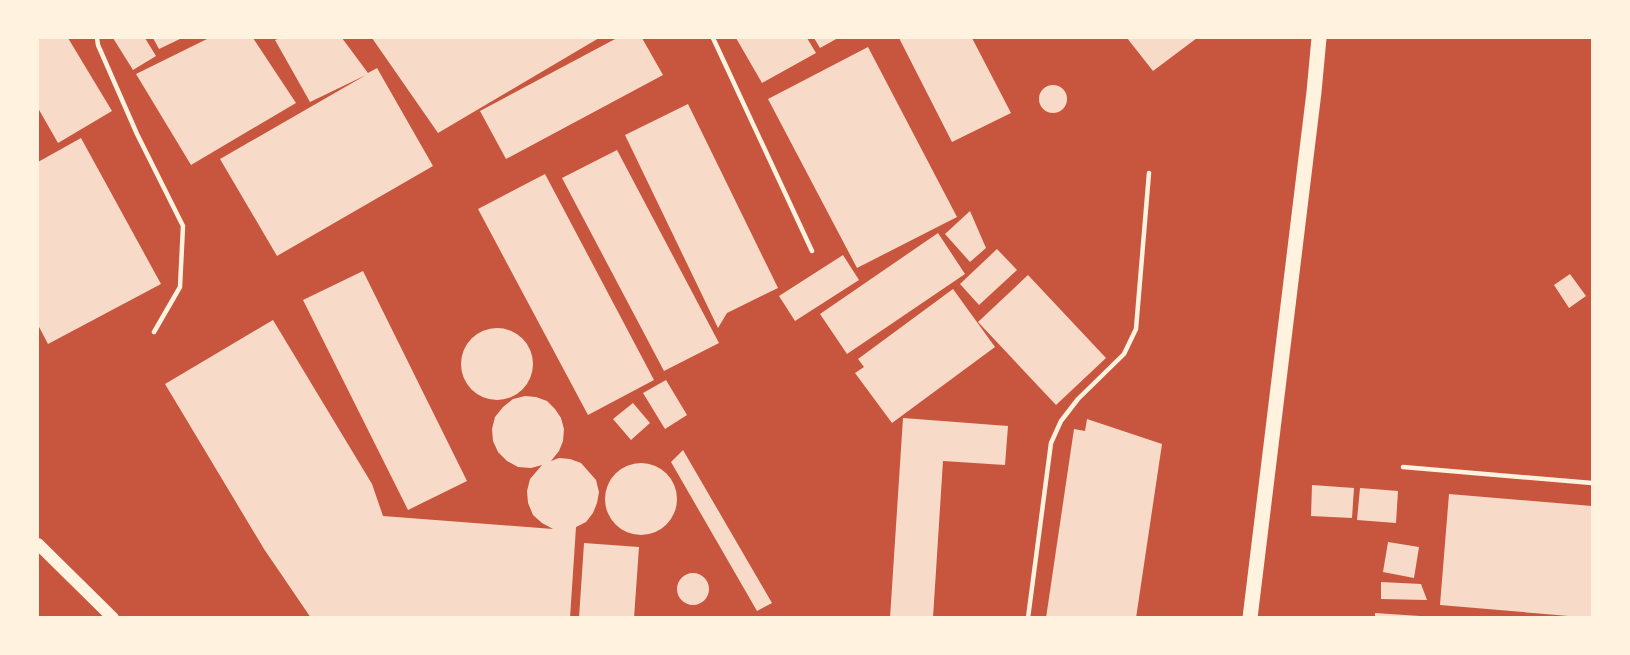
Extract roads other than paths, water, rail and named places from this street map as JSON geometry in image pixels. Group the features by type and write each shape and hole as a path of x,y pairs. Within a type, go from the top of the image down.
{"main road":[{"path":"1250,618 1314,92 1318,38"},
{"path":"38,543 113,618"}],"lane":[{"path":"97,38 137,134 183,226 180,287 154,332"},
{"path":"713,38 812,250"},
{"path":"1028,618 1051,443 1061,421 1078,399 1125,354 1136,329 1149,173"},
{"path":"1403,467 1593,483"}]}
